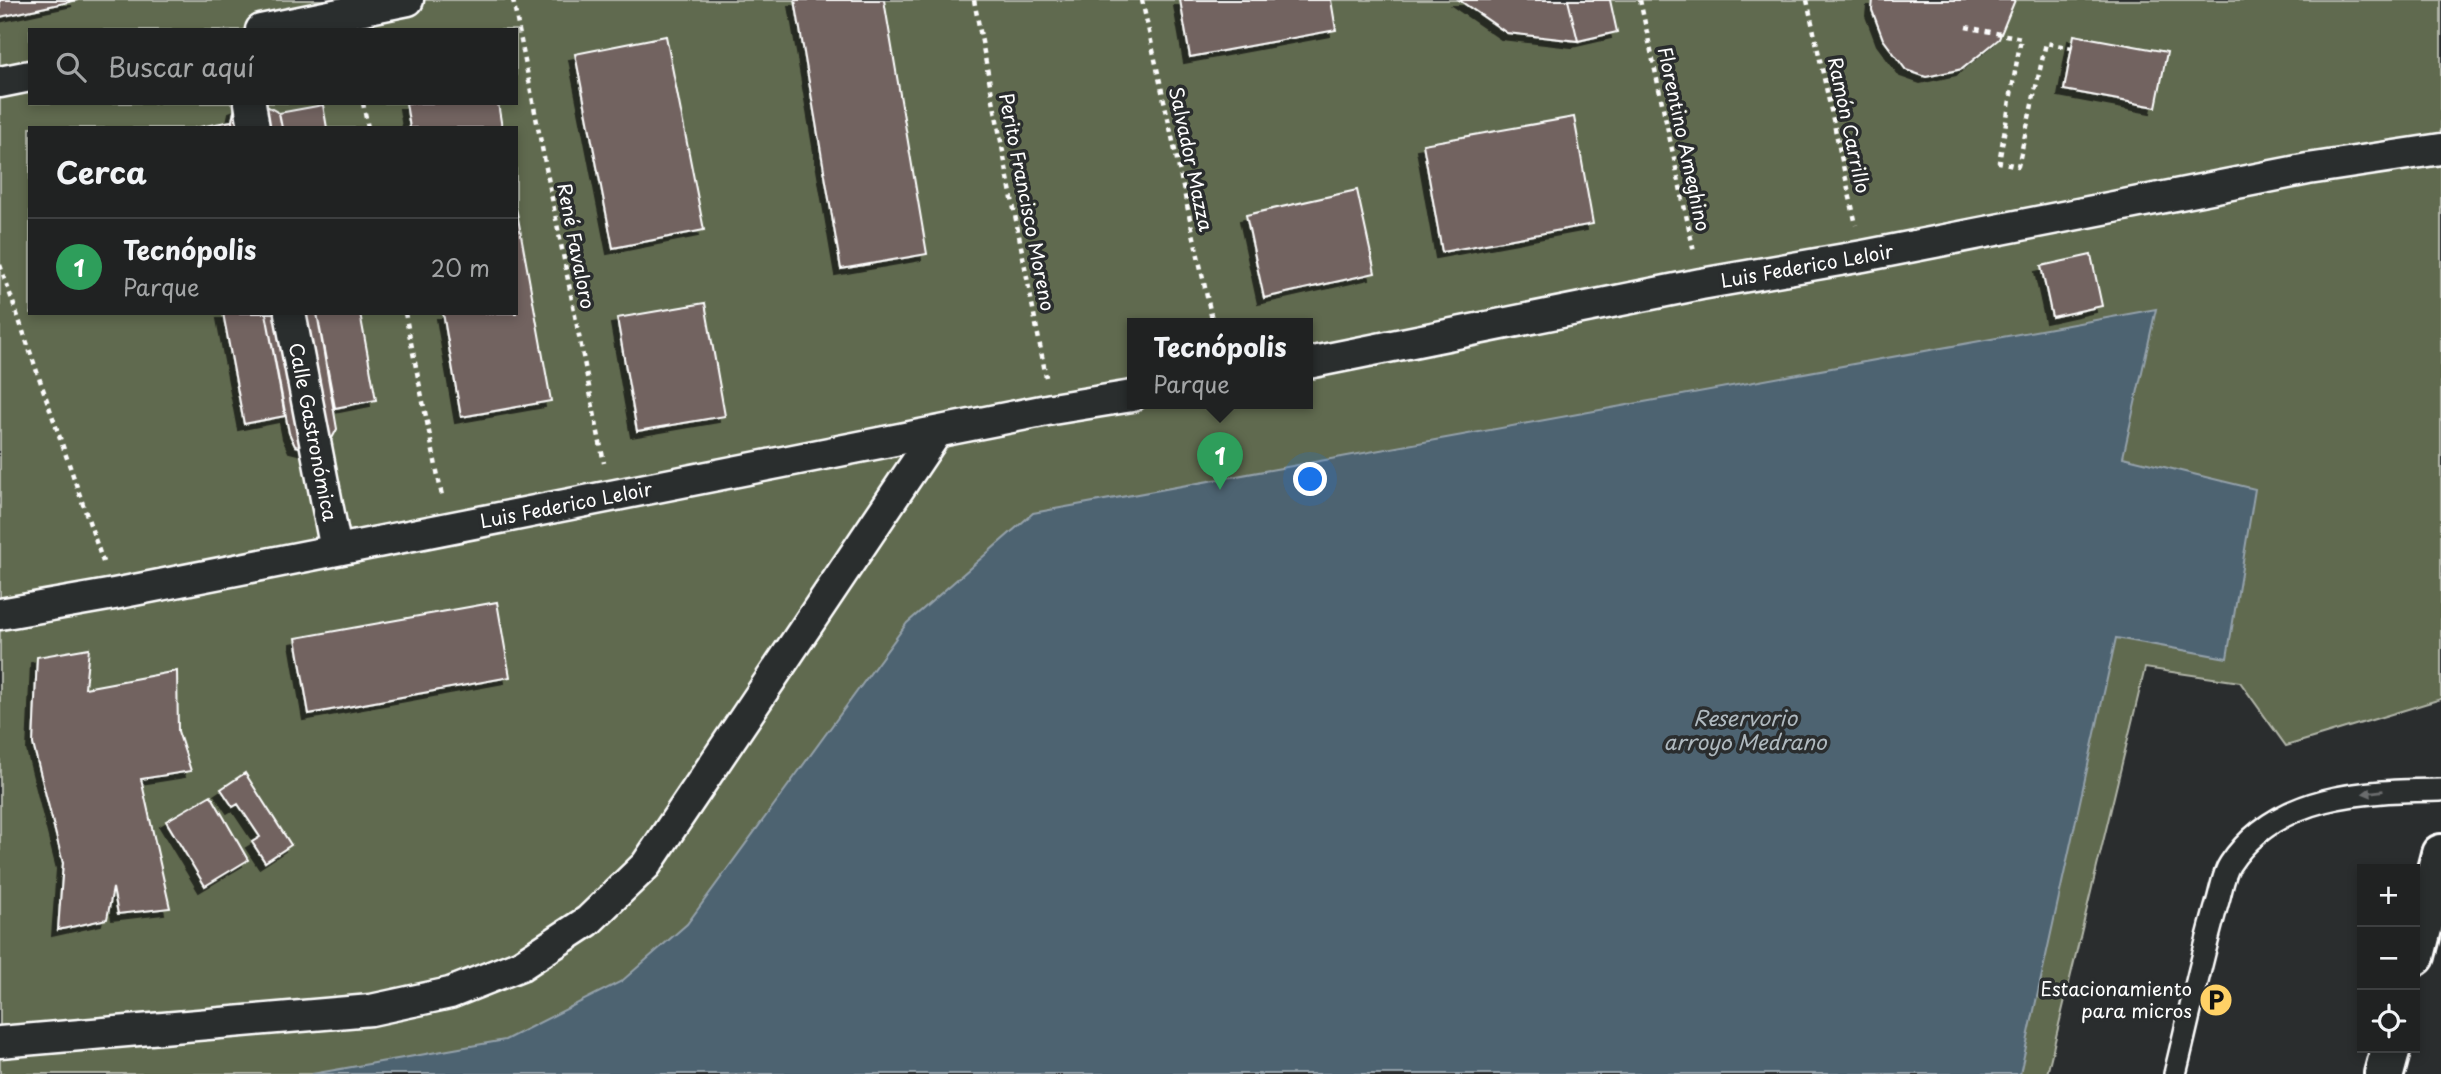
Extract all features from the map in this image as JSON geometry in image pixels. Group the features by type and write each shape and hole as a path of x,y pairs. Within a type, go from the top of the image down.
{"street":[{"path":"271,28 408,0"},
{"path":"0,82 28,76"},
{"path":"250,105 254,126"},
{"name":"Luis Federico Leloir","path":"1313,362 1701,284 1863,257 2308,169 2441,149"},
{"name":"Calle Gastronómica","path":"290,315 336,550"},
{"name":"Luis Federico Leloir","path":"0,614 1127,397"},
{"path":"0,1042 371,1010 450,993 521,965 532,958 588,921 646,865 937,432"},
{"path":"2420,936 2441,854"},
{"path":"2384,1074 2390,1053"}],"lane":[{"path":"2175,1074 2210,929 2229,865 2259,831 2297,807 2380,791 2441,790"}],"path":[{"name":"René Favaloro","path":"513,0 611,496"},
{"name":"Perito Francisco Moreno","path":"974,0 1052,410"},
{"name":"Salvador Mazza","path":"1142,0 1212,318"},
{"name":"Florentino Ameghino","path":"1640,0 1701,284"},
{"name":"Ramón Carrillo","path":"1807,0 1863,257"},
{"path":"1966,27 2021,38 1999,162 2018,166 2046,43 2072,48"},
{"path":"363,105 368,126"},
{"path":"0,265 114,594"},
{"path":"405,315 449,528"}],"green space":[{"path":"0,0 2441,0 2441,699 2286,746 2240,682 2145,668 2047,1074 0,1074"}],"water":[{"name":"Reservorio arroyo Medrano","path":"2156,309 2123,457 2255,489 2227,658 2116,638 2020,1074 312,1074 505,1040 622,981 687,924 907,623 1033,513"}],"building":[{"path":"0,0 78,0 0,17"},
{"path":"795,0 884,0 927,254 841,269"},
{"path":"1180,0 1331,0 1336,30 1190,57"},
{"path":"1459,0 1568,0 1578,41 1507,33"},
{"path":"1568,0 1610,0 1617,32 1578,41"},
{"path":"1873,0 2015,0 1999,39 1962,69 1926,77 1906,70 1883,39 1872,10"},
{"path":"2074,35 2167,52 2156,107 2064,90"},
{"path":"666,36 704,230 613,248 575,54"},
{"path":"265,105 279,113 282,126 233,126 235,107"},
{"path":"323,105 327,126 282,126 279,113"},
{"path":"406,105 498,105 502,126 410,126"},
{"path":"1574,117 1593,224 1442,252 1423,144"},
{"path":"232,121 233,126 205,126"},
{"path":"1357,190 1375,273 1264,298 1246,215"},
{"path":"518,218 551,401 461,417 443,315 518,315"},
{"path":"2091,255 2102,306 2052,317 2041,266"},
{"path":"705,303 725,416 637,431 617,318"},
{"path":"223,315 266,315 285,416 244,424"},
{"path":"266,315 317,315 337,429 329,444 316,451 295,446 289,433"},
{"path":"317,315 360,315 376,400 335,408"},
{"path":"497,602 510,677 309,714 296,638"},
{"path":"89,648 85,688 177,671 178,731 191,771 141,779 170,908 118,914 113,888 107,919 58,930 63,863 33,744 37,657"},
{"path":"245,773 291,845 265,862 252,842 260,837 238,804 233,807 221,789"},
{"path":"211,795 248,860 205,886 166,821"}],"place":[{"name":"Tecnópolis","path":"1220,490"},
{"name":"Estacionamiento para micros","path":"2216,1000"}]}
